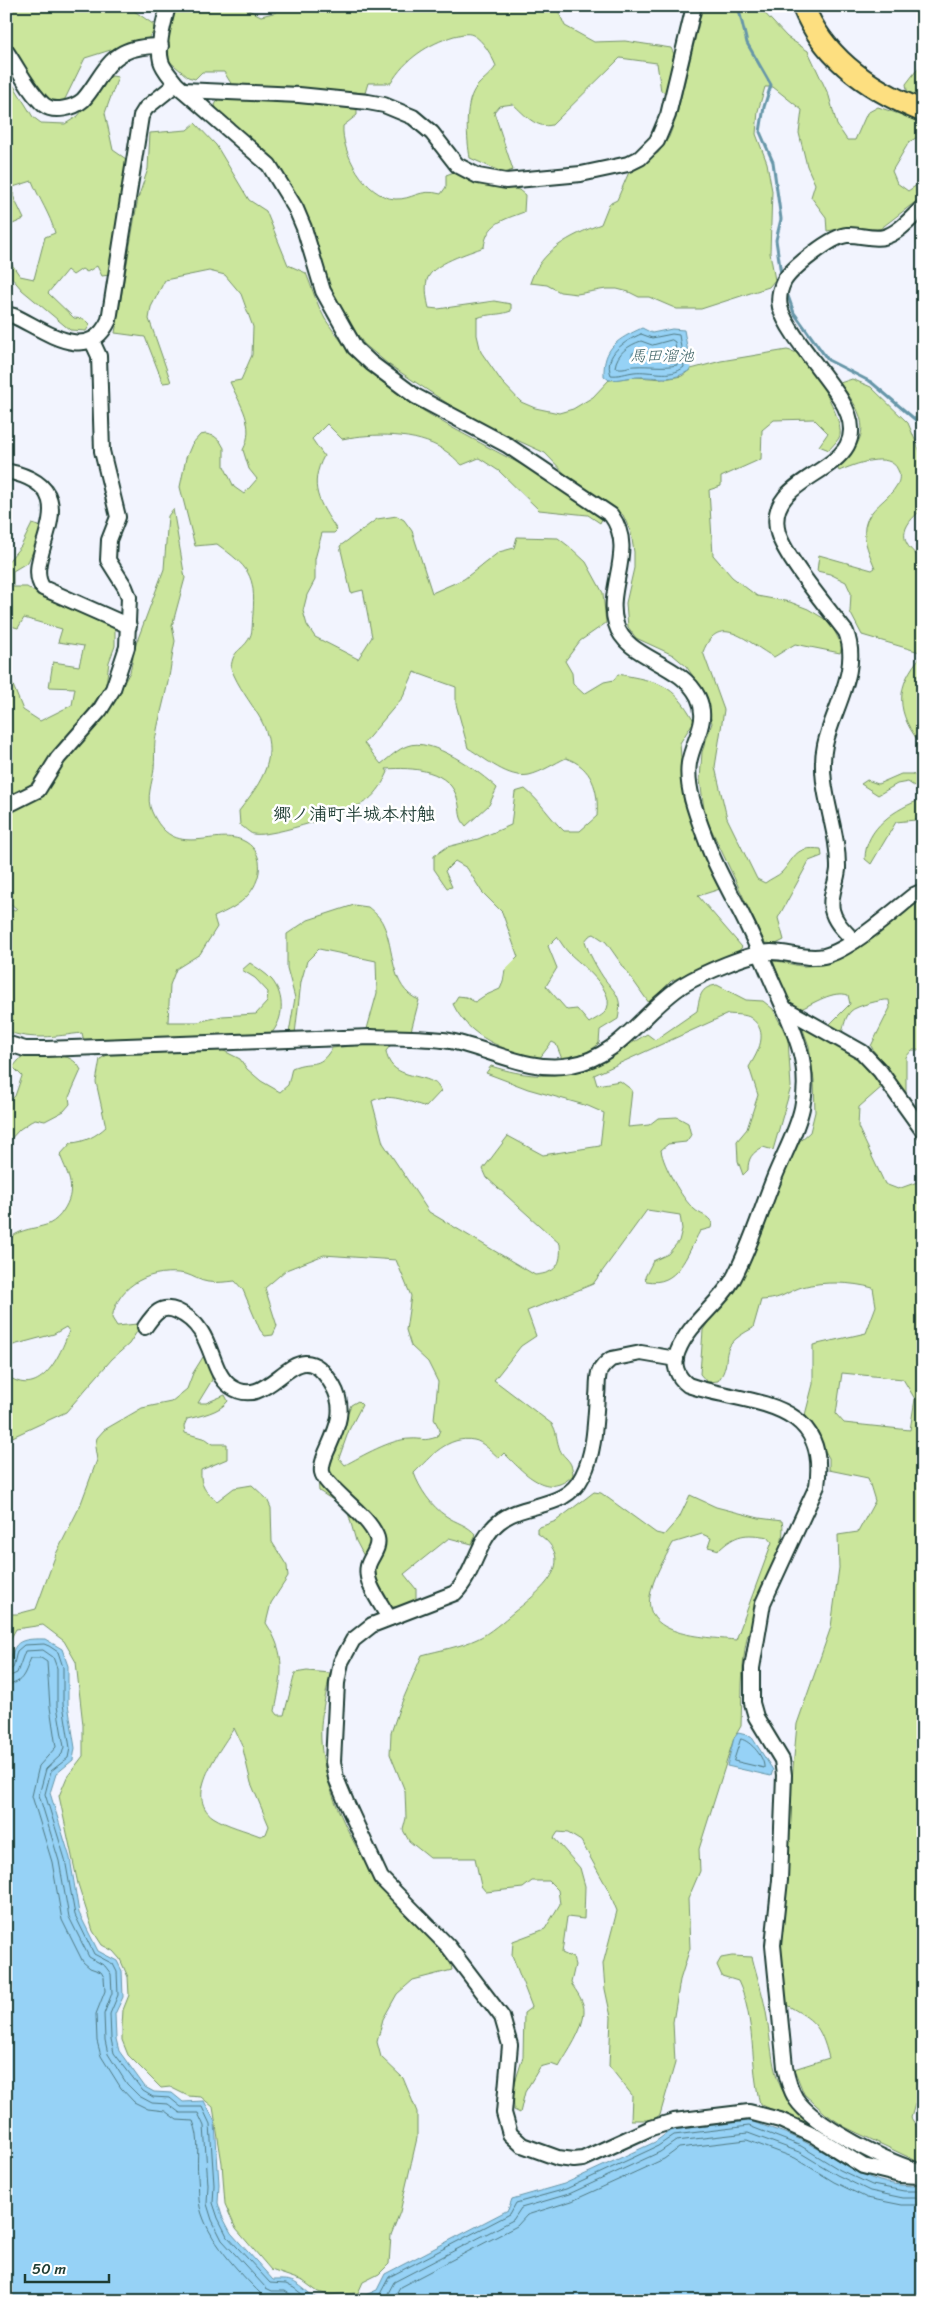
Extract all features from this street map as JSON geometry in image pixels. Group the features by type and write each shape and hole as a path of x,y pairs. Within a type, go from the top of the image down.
{"main road":[{"path":"803,6 820,38 839,61 892,99 923,111"}],"street":[{"path":"168,6 161,46 161,60 180,87 269,165 278,177 304,228 323,291 355,348 371,363 415,396 507,445 605,509 618,524 622,535 623,552 614,607 618,632 634,647 682,676 698,696 703,710 703,721 689,762 689,780 696,811 710,851 797,1035 805,1081 802,1108 732,1280 692,1329 678,1350 676,1358 677,1373 688,1386 752,1399 788,1412 801,1424 816,1449 819,1473 817,1486 763,1603 751,1689 756,1717 782,1760 784,1775 780,1880 773,1946 785,2067 789,2085 797,2101 828,2126 870,2151 923,2172"},
{"path":"6,314 77,344 92,342 99,337 109,320 141,116 146,108 180,87 299,95 376,103 413,117 432,133 458,165 478,176 506,181 580,174 628,164 644,154 657,141 668,115 694,6"},
{"path":"6,51 37,98 46,106 64,109 83,100 111,63 122,54 135,49 161,46"},
{"path":"854,941 835,919 832,909 831,898 838,871 837,855 823,766 825,745 849,666 851,645 846,632 789,555 778,532 777,522 782,503 788,494 800,483 844,453 850,441 851,425 840,398 784,318 779,297 785,279 832,239 845,235 884,237 895,232 923,207"},
{"path":"6,806 38,790 58,758 100,710 113,689 127,647 129,597 108,560 109,540 118,516 102,451 99,356 92,342"},
{"path":"6,471 26,477 41,487 50,505 52,516 49,532 36,572 38,582 43,588 129,626"},
{"path":"6,1043 25,1049 45,1049 371,1037 424,1038 452,1042 531,1064 548,1067 572,1065 614,1047 656,1006 682,986 706,973 771,952 809,958 824,956 840,950 854,941 914,895 923,892"},
{"path":"784,1008 862,1052 880,1071 923,1131"},
{"path":"145,1327 153,1315 161,1308 171,1308 185,1314 194,1321 209,1344 224,1381 242,1392 264,1390 288,1368 298,1364 310,1362 318,1365 334,1388 341,1409 340,1420 324,1460 322,1471 327,1482 352,1504 377,1539 376,1549 368,1565 367,1576 389,1618"},
{"path":"676,1358 641,1353 630,1354 611,1359 604,1365 598,1374 594,1438 589,1462 583,1477 575,1486 553,1503 507,1517 498,1522 489,1532 471,1572 455,1593 444,1599 372,1625 353,1640 341,1662 333,1743 336,1778 381,1878 448,1946 502,2016 510,2045 504,2112 510,2134 522,2145 558,2158 583,2159 651,2128 674,2122 749,2112 780,2120 815,2136 863,2166 900,2175 923,2176"}],"green space":[{"path":"6,6 127,6 153,24 154,31 149,38 85,58 65,99 55,102 46,98 6,38"},
{"path":"176,6 240,6 261,16 277,12 283,6 556,6 565,26 594,42 625,41 671,48 674,54 666,93 661,91 657,63 620,58 552,125 546,126 536,123 526,117 513,104 499,106 494,112 513,170 504,173 470,158 467,132 469,104 475,89 496,66 490,53 477,37 466,34 435,43 410,60 391,83 368,83 365,93 232,85 224,72 202,72 195,79 188,77 169,61 168,39"},
{"path":"703,6 758,6 787,37 808,51 829,96 837,125 847,140 855,140 867,113 878,107 923,122 923,134 909,142 892,171 897,183 908,191 923,181 923,196 880,229 845,228 827,231 826,217 811,197 815,184 807,166 799,133 802,110 773,87 765,87 758,111 756,134 767,163 772,191 770,253 775,280 769,287 701,309 677,309 649,297 639,297 617,289 577,294 560,292 547,285 530,283 535,271 549,253 568,239 601,224 609,204 617,200 629,172 658,153 669,137 676,118"},
{"path":"923,62 923,103 908,96 906,84"},
{"path":"6,73 33,117 41,123 65,124 78,116 107,79 112,76 118,77 105,113 113,150 126,159 127,174 109,275 102,276 97,266 87,272 82,269 73,275 67,270 48,293 74,318 84,319 90,325 86,331 70,330 22,290 6,271 6,256 20,276 34,279 45,237 55,233 32,181 13,187 14,198 24,219 6,227"},
{"path":"220,96 319,103 357,109 357,115 343,126 346,148 357,172 374,190 384,196 401,199 427,192 441,194 446,187 446,175 454,172 466,179 519,190 525,195 524,212 503,220 492,227 484,247 452,259 436,269 430,274 426,287 429,308 438,309 494,301 511,304 511,311 477,318 477,335 481,352 502,382 521,402 535,408 559,413 573,409 593,397 609,380 636,377 664,379 682,376 691,369 721,361 787,350 797,353 811,368 837,417 840,435 835,443 829,450 819,446 828,433 814,419 774,420 762,430 761,459 721,477 721,486 709,490 713,555 732,577 757,596 790,602 808,609 823,618 833,628 842,646 840,653 795,644 774,657 745,639 726,632 717,633 703,652 724,710 715,767 727,818 757,879 765,883 782,872 797,853 812,848 821,849 822,856 809,861 778,918 784,940 776,944 765,943 705,816 700,780 702,752 712,723 704,692 686,666 673,655 636,638 628,627 626,603 634,568 634,552 631,533 623,515 568,477 545,453 471,419 388,364 364,344 333,298 320,255 285,176 264,151 239,137 222,123 215,105"},
{"path":"195,123 216,145 249,200 266,211 288,265 306,273 325,319 346,347 369,371 422,410 540,475 603,517 600,523 588,515 539,510 499,471 479,458 462,465 447,452 433,444 408,437 381,435 342,439 327,424 312,439 324,456 319,467 316,485 321,503 337,530 334,533 322,533 315,559 315,580 307,595 303,611 307,625 315,637 358,659 372,637 363,590 351,593 340,546 377,519 397,516 404,520 412,531 432,593 464,579 499,552 514,548 517,537 558,538 586,562 603,593 606,623 580,641 565,661 572,673 573,684 584,694 604,682 614,680 618,674 655,682 664,686 679,699 694,721 680,743 684,802 720,889 698,896 742,947 738,952 671,981 649,1003 606,942 594,934 589,936 585,941 589,951 603,977 617,995 619,1011 618,1019 600,1030 599,1043 582,1055 562,1059 556,1044 552,1042 539,1059 513,1051 501,1047 478,1034 460,1016 453,1004 458,996 466,997 475,1002 500,989 505,970 518,957 502,912 482,892 467,868 455,861 445,871 452,887 447,888 434,869 434,856 447,847 478,839 511,825 515,792 525,789 564,831 580,831 597,816 597,797 588,773 575,762 566,758 544,770 529,775 513,774 497,767 468,748 456,704 456,687 414,672 403,697 364,743 381,764 404,747 417,744 429,746 455,757 489,781 497,788 489,805 466,826 461,817 454,790 447,782 429,772 396,768 386,769 388,772 382,784 368,800 330,817 293,828 262,834 253,834 240,825 239,811 261,778 269,756 269,744 260,718 231,668 236,653 251,635 253,589 248,573 243,566 217,544 195,546 180,487 186,458 192,444 200,435 206,434 214,436 224,448 224,466 234,487 244,494 257,479 249,469 243,450 247,441 247,424 242,407 230,382 241,380 252,355 253,327 241,294 225,275 209,271 165,280 151,307 149,319 171,382 163,383 145,337 115,333 138,198 148,169 150,133 187,130","holes":["557,937 569,953 596,979 607,996 608,1004 605,1012 589,1023 577,1009 567,1010 546,986 557,968 548,946"]},
{"path":"852,379 871,387 908,423 923,459 923,509 915,515 906,528 905,534 909,547 923,559 923,653 862,635 850,612 851,593 846,582 830,574 817,571 819,555 872,570 875,568 866,543 865,527 874,509 893,490 899,479 898,470 894,464 887,461 871,461 839,471 837,467 849,456 861,436 862,426 856,406 840,383"},
{"path":"173,509 185,578 172,626 175,641 155,741 154,768 149,796 150,807 161,827 171,835 182,839 194,840 230,837 249,844 255,850 258,857 259,872 254,887 245,898 237,905 214,917 217,927 200,954 176,969 170,985 168,1022 198,1022 222,1016 256,1014 267,1002 268,992 255,978 242,970 250,963 267,975 276,986 281,1000 280,1015 271,1034 84,1041 82,1033 35,1037 6,1031 6,913 17,909 11,904 6,906 6,811 26,804 45,790 55,769 97,723 116,697 130,672 136,644 164,569 168,516"},
{"path":"32,524 39,526 42,532 28,562 13,571 13,587 27,587 42,597 109,625 115,630 115,646 109,662 106,685 75,730 50,757 31,784 20,793 6,799 6,668 23,710 40,721 72,705 75,688 49,687 53,662 79,666 84,646 58,642 62,629 24,618 18,628 7,625 6,627 6,564 21,546"},
{"path":"923,654 923,747 907,723 902,700 907,677"},
{"path":"901,774 912,774 923,779 923,792 908,782 897,784 878,795 861,784 867,780 878,784"},
{"path":"923,799 923,816 915,820 896,822 871,864 865,859 866,848 876,829 893,814"},
{"path":"915,900 923,904 923,1050 912,1050 906,1057 906,1093 899,1087 887,1066 871,1046 890,1008 889,1000 869,1003 851,1011 846,1019 842,1033 828,1026 850,1004 848,995 836,994 799,1010 789,1003 773,961 807,966 824,964 839,959 866,942"},
{"path":"354,905 368,907 380,919 387,934 394,966 402,986 409,994 419,1000 411,1031 367,1029 377,993 376,961 319,949 307,961 301,982 295,1034 289,1033 295,998 287,968 287,934 308,920"},
{"path":"717,985 746,1000 763,1001 773,1009 788,1039 791,1087 773,1150 763,1147 756,1151 751,1156 748,1170 743,1175 738,1161 737,1141 747,1129 758,1095 749,1067 759,1049 761,1036 757,1024 749,1017 728,1014 594,1075 597,1085 620,1081 632,1090 628,1127 649,1125 658,1118 677,1117 688,1123 691,1135 686,1142 668,1144 661,1150 662,1156 679,1190 694,1209 710,1220 712,1223 711,1228 700,1231 680,1268 673,1274 657,1282 646,1281 645,1277 653,1261 668,1254 679,1241 682,1229 680,1215 647,1210 593,1284 527,1311 536,1336 521,1346 494,1380 552,1424 558,1444 571,1465 573,1475 564,1482 554,1485 536,1481 504,1453 499,1458 484,1445 474,1440 456,1441 433,1454 414,1473 419,1485 441,1512 476,1535 472,1544 449,1538 404,1574 416,1589 416,1600 408,1606 391,1607 356,1541 347,1509 319,1491 318,1478 328,1461 351,1405 358,1401 362,1405 349,1430 339,1458 345,1465 394,1442 437,1437 440,1430 434,1419 438,1382 428,1362 411,1346 406,1330 411,1296 396,1260 324,1255 286,1270 265,1288 277,1326 273,1335 265,1336 260,1330 243,1290 235,1281 208,1282 186,1274 161,1273 139,1281 129,1287 121,1296 112,1318 117,1326 137,1324 140,1327 129,1344 112,1359 66,1412 6,1440 6,1361 10,1365 9,1377 20,1382 31,1382 40,1378 54,1362 69,1331 66,1327 54,1334 6,1347 6,1242 16,1234 51,1223 60,1215 67,1203 71,1190 70,1183 60,1155 71,1143 90,1138 106,1127 96,1082 100,1059 111,1053 220,1049 240,1059 247,1069 261,1081 280,1092 288,1085 292,1068 323,1060 332,1048 379,1043 390,1046 386,1051 388,1060 393,1066 405,1073 434,1083 441,1091 426,1107 385,1097 372,1101 383,1143 429,1212 535,1275 548,1272 556,1267 559,1263 560,1244 487,1178 483,1169 508,1136 543,1155 600,1146 604,1113 588,1106 528,1089 486,1073 491,1066 536,1075 555,1075 590,1065 608,1057 647,1034 655,1040 697,1011 700,997 704,990"},
{"path":"806,1026 868,1063 883,1086 859,1107 858,1127 885,1184 898,1189 923,1180 923,2095 915,2104 911,2118 923,2135 923,2164 845,2127 826,2114 804,2094 794,2069 829,2058 823,2038 815,2025 785,2004 779,1962 779,1925 797,1724 831,1627 839,1568 838,1535 858,1532 875,1501 868,1478 829,1470 829,1458 805,1415 813,1384 813,1345 866,1333 876,1306 873,1288 847,1283 828,1283 802,1287 774,1298 761,1300 753,1328 740,1335 729,1348 723,1373 718,1381 707,1382 700,1374 703,1330 738,1276 771,1196 783,1176 792,1148 810,1132 815,1112 814,1080 809,1046 802,1027","holes":["842,1373 903,1379 915,1399 910,1430 844,1423 836,1414"]},
{"path":"23,1055 64,1056 76,1063 81,1070 69,1097 70,1104 64,1111 45,1121 35,1119 20,1129 6,1144 6,1104 15,1096 22,1076 13,1067"},
{"path":"203,1357 211,1365 212,1380 198,1403 206,1403 225,1395 228,1401 215,1411 187,1419 184,1426 185,1433 206,1439 213,1444 227,1444 227,1459 201,1470 201,1480 204,1488 217,1501 234,1488 252,1485 267,1499 271,1508 272,1542 287,1566 288,1577 271,1603 266,1623 273,1634 280,1655 281,1676 275,1711 278,1715 284,1715 295,1673 307,1671 330,1673 321,1726 322,1750 335,1802 360,1853 375,1877 407,1917 441,1946 450,1961 452,1970 413,1980 397,1994 383,2019 377,2042 381,2057 403,2078 417,2112 417,2138 400,2212 391,2235 389,2264 379,2274 363,2282 358,2293 329,2295 318,2292 303,2281 271,2270 236,2229 225,2204 222,2163 213,2107 201,2097 188,2096 170,2087 161,2088 128,2055 122,2040 122,2026 123,2010 129,1995 128,1977 120,1959 113,1951 102,1945 93,1931 78,1884 59,1796 67,1777 83,1756 83,1725 76,1662 64,1641 43,1625 16,1629 6,1655 6,1614 17,1614 36,1609 56,1554 80,1506 97,1460 95,1447 97,1438 104,1430 142,1408 171,1402 187,1389 193,1373","holes":["234,1728 242,1745 251,1783 269,1826 266,1834 260,1836 213,1817 205,1808 202,1797 207,1772"]},
{"path":"594,1492 601,1493 656,1533 664,1535 679,1518 690,1495 716,1507 759,1518 782,1521 781,1547 747,1638 743,1671 741,1726 734,1738 699,1849 700,1871 688,1899 690,1948 680,1980 673,2022 675,2063 660,2115 652,2120 631,2120 632,2095 609,2066 611,2017 605,1989 603,1964 617,1911 609,1891 581,1841 568,1833 558,1832 554,1838 580,1868 585,1886 584,1919 567,1917 562,1953 573,1958 575,1965 571,1983 583,2004 583,2019 574,2041 559,2067 551,2064 540,2067 525,2092 520,2113 514,2110 513,2089 523,2057 524,2013 532,2007 512,1955 513,1941 545,1929 560,1904 558,1890 549,1881 532,1881 523,1888 486,1892 481,1886 475,1858 430,1858 409,1841 403,1830 406,1818 405,1791 390,1754 391,1733 422,1655 464,1644 482,1636 535,1595 551,1575 555,1565 555,1555 549,1544 537,1533 537,1528 556,1521","holes":["702,1534 711,1538 708,1547 719,1550 736,1538 747,1535 768,1537 772,1542 736,1640 680,1633 667,1628 657,1620 651,1610 650,1596 654,1582 673,1543"]},
{"path":"732,1956 752,1957 764,2002 777,2078 790,2102 816,2125 814,2129 760,2104 748,2011 744,1996 738,1981 722,1976 717,1965 721,1958"}],"water":[{"name":"馬田溜池","path":"642,328 652,333 672,329 684,330 691,369 678,376 665,378 634,377 609,380 604,376 604,366 609,351 619,340"},
{"path":"45,1639 62,1649 68,1666 68,1704 75,1748 73,1760 56,1774 50,1793 70,1858 79,1913 98,1951 117,1961 122,1971 123,1997 115,2014 116,2039 119,2051 145,2087 154,2092 172,2093 183,2102 204,2101 215,2122 219,2184 218,2203 231,2233 273,2280 294,2282 325,2301 6,2301 6,1673 16,1645 26,1640"},
{"path":"738,1733 751,1736 773,1770 771,1776 727,1766 734,1738"},
{"path":"750,2121 799,2139 873,2179 887,2183 923,2186 923,2301 352,2301 377,2290 385,2274 508,2210 512,2199 564,2184 655,2142 671,2130"}],"waterway":[{"path":"738,6 747,43 771,85 764,107 760,132 773,162 781,219 776,240 781,274"},
{"path":"788,296 794,313 828,360 871,382 918,422"}],"district":[{"name":"郷ノ浦町半城本村触","path":"354,814"}]}
